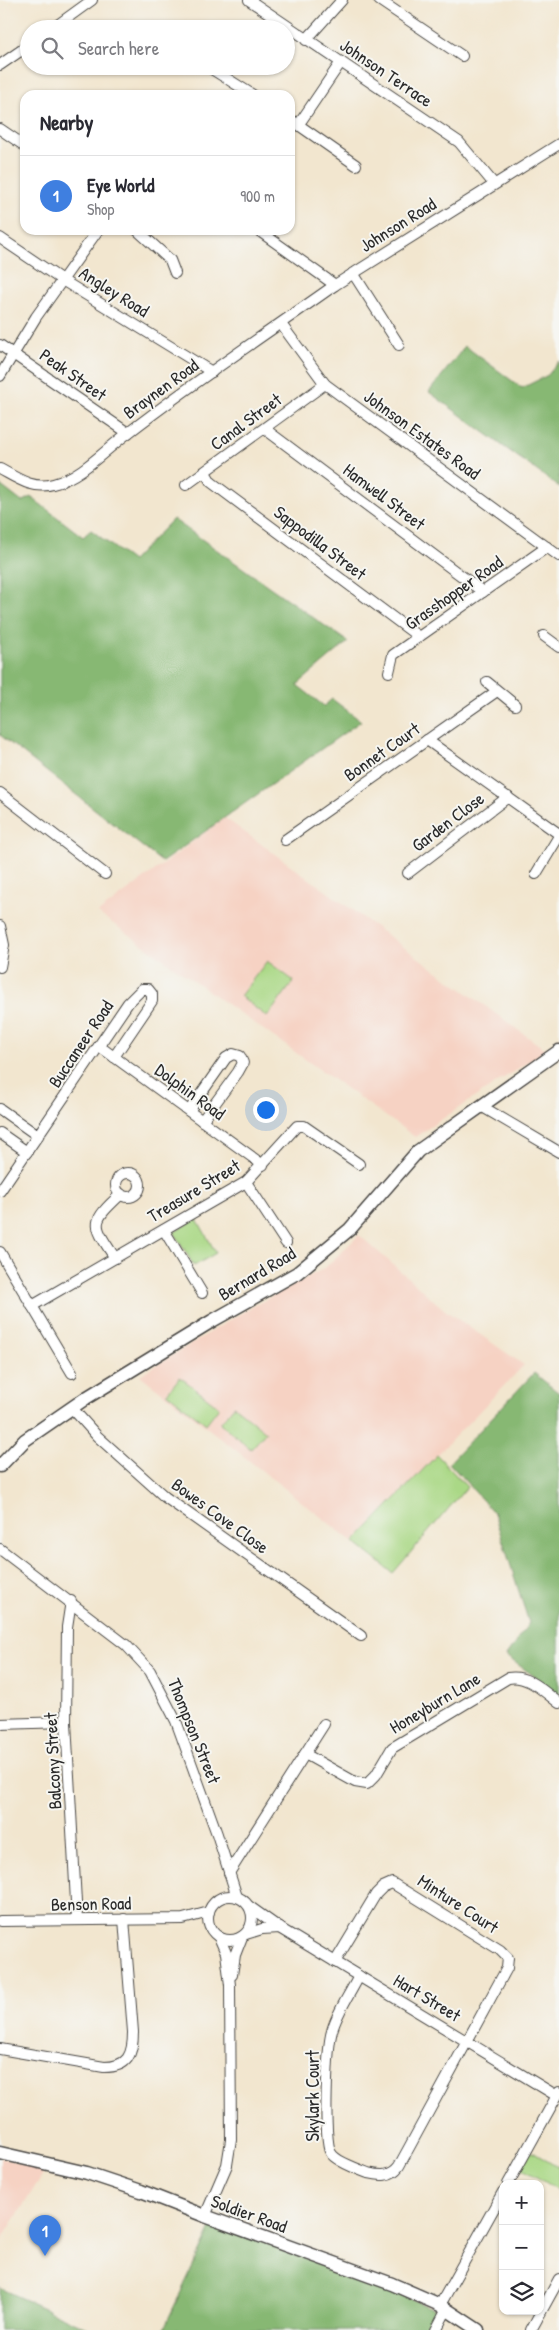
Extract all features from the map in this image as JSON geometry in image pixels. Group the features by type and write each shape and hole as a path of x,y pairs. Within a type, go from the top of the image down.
{"main road":[{"name":"Bernard Road","path":"0,1466 25,1440 72,1408 212,1321 297,1273 350,1229 418,1152 559,1050"},
{"name":"Soldier Road","path":"0,2152 110,2180 392,2284 443,2307 478,2330"}],"street":[{"path":"64,20 92,0"},
{"name":"Johnson Terrace","path":"249,0 278,20"},
{"path":"306,40 342,0"},
{"path":"379,0 462,56"},
{"name":"Johnson Terrace","path":"295,32 459,142 494,184"},
{"path":"0,65 20,51"},
{"path":"295,120 341,62"},
{"path":"221,75 245,90"},
{"path":"295,122 356,165"},
{"path":"0,129 20,143"},
{"name":"Johnson Road","path":"335,285 559,144"},
{"path":"0,376 62,280 94,235"},
{"path":"142,235 170,260 175,273"},
{"path":"265,235 335,285"},
{"name":"Angley Road","path":"0,238 62,280 212,372"},
{"path":"353,273 399,345"},
{"name":"Braynen Road","path":"0,469 27,483 42,486 55,484 85,468 128,433 335,285"},
{"name":"Johnson Estates Road","path":"281,324 325,384 559,556"},
{"name":"Peak Street","path":"0,345 128,433"},
{"name":"Canal Street","path":"186,485 325,384"},
{"name":"Hamwell Street","path":"265,429 483,592"},
{"name":"Sappodilla Street","path":"205,472 212,482 419,637"},
{"name":"Grasshopper Road","path":"389,672 394,655 547,548"},
{"path":"544,636 559,647"},
{"path":"487,682 515,704"},
{"name":"Bonnet Court","path":"285,840 497,691"},
{"path":"427,740 559,835 536,874"},
{"path":"0,793 105,874"},
{"name":"Garden Close","path":"408,873 508,797"},
{"path":"0,926 4,945 0,967"},
{"name":"Buccaneer Road","path":"0,1191 138,991 145,988 148,989 152,994 152,1001 114,1057"},
{"name":"Dolphin Road","path":"99,1046 263,1165"},
{"path":"189,1111 226,1058 233,1054 240,1056 243,1063 238,1072 202,1121"},
{"path":"481,1106 559,1152"},
{"path":"0,1109 38,1136"},
{"name":"Treasure Street","path":"32,1306 246,1182 263,1165 294,1127 300,1125 359,1164"},
{"path":"0,1133 27,1152"},
{"path":"246,1182 286,1243"},
{"path":"114,1258 98,1233 96,1225 102,1211 121,1194"},
{"path":"164,1230 202,1293"},
{"path":"0,1252 72,1373"},
{"name":"Bowes Cove Close","path":"72,1408 97,1436 165,1497 361,1636"},
{"name":"Thompson Street","path":"0,1549 126,1644 140,1658 158,1684 176,1721 237,1897"},
{"name":"Balcony Street","path":"71,1601 67,1626 66,1722 77,1920"},
{"name":"Honeyburn Lane","path":"305,1754 355,1782 367,1784 376,1775 392,1748 508,1678 515,1677 529,1681 559,1703"},
{"path":"0,1724 66,1722"},
{"path":"222,1897 229,1874 324,1724"},
{"name":"Minture Court","path":"335,1962 376,1894 392,1883 403,1888 500,1950 508,1958 507,1968 467,2042"},
{"path":"210,1926 209,1912 216,1901 222,1897 237,1897 250,1907 252,1922 235,1955 230,1985"},
{"name":"Hart Street","path":"250,1907 335,1962 467,2042 558,2094"},
{"path":"182,1918 209,1912"},
{"path":"182,1918 210,1926 219,1937 226,1953 230,1985 231,2140 225,2173 205,2216"},
{"name":"Benson Road","path":"0,1921 182,1918"},
{"path":"0,2049 104,2067 118,2066 127,2060 131,2048 132,2032 124,1919"},
{"path":"219,1937 233,1940 270,1928 281,1928"},
{"name":"Skylark Court","path":"360,1976 336,2020 330,2039 327,2130 329,2147 334,2157 367,2172 382,2175 393,2173 467,2042"},
{"path":"510,2180 558,2094"},
{"path":"436,2330 443,2307 499,2200"},
{"path":"531,2330 559,2279"}],"shaded area":[{"path":"225,818 546,1050 415,1137 98,913"},
{"path":"359,1235 446,1311 524,1365 353,1542 140,1375 250,1308 325,1268"},
{"path":"0,2158 46,2169 0,2243"}],"green space":[{"path":"465,346 522,388 548,375 559,361 559,487 429,392"},
{"path":"0,485 22,502 31,497 83,537 91,530 132,561 173,519 348,642 297,685 324,706 332,699 361,721 162,862 0,735"},
{"path":"267,961 294,981 267,1017 240,996"},
{"path":"197,1219 216,1253 194,1266 174,1232"},
{"path":"534,1373 559,1393 559,1694 506,1656 529,1623 494,1513 449,1463"},
{"path":"180,1377 219,1407 206,1424 167,1393"},
{"path":"234,1406 266,1432 251,1449 220,1423"},
{"path":"437,1455 467,1487 393,1573 354,1542"},
{"path":"531,2151 559,2168 559,2190 544,2180 521,2168"},
{"path":"213,2224 384,2287 438,2311 427,2330 163,2330"},
{"path":"0,2288 92,2330 0,2330"}],"place":[{"name":"Eye World","path":"45,2256"}]}
